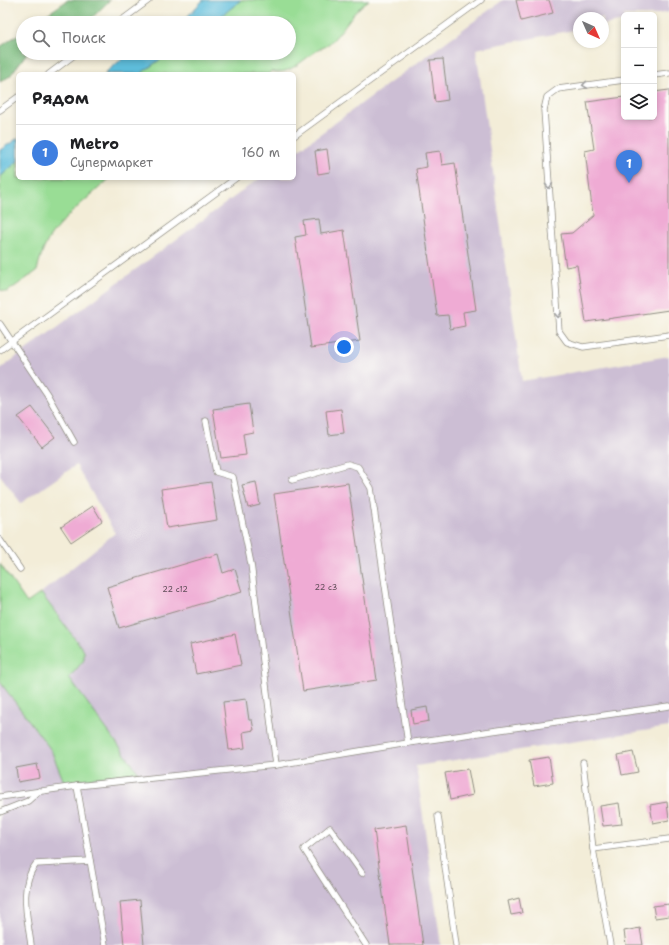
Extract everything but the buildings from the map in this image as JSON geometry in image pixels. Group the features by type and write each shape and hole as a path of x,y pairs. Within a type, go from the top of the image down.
{"lane":[{"path":"127,16 149,0"},
{"path":"296,135 481,0"},
{"path":"52,72 68,60"},
{"path":"657,75 669,73"},
{"path":"621,80 558,89 547,97 544,110 559,331 567,342 583,347 669,335"},
{"path":"0,110 16,98"},
{"path":"0,350 233,180"},
{"path":"0,324 47,394 74,442"},
{"path":"206,421 216,472 233,477 251,564 276,765"},
{"path":"292,480 348,464 358,467 371,488 408,743"},
{"path":"0,540 20,569"},
{"path":"0,797 77,786 276,765 408,743 669,706"},
{"path":"583,763 593,849 610,945"},
{"path":"77,786 105,945"},
{"path":"0,812 28,801 40,791"},
{"path":"438,816 456,945"},
{"path":"362,872 330,828 304,849 366,945"},
{"path":"593,849 669,839"},
{"path":"31,945 25,893 29,872 36,864 90,861"}],"shaded area":[{"path":"503,0 669,0 669,12 657,14 657,12 621,12 621,22 609,24 609,12 573,12 573,30 476,49 522,381 669,356 669,727 416,766 441,945 0,945 0,682 51,750 64,782 138,772 69,678 84,660 84,651 41,593 115,533 76,465 21,503 0,475 0,369 257,180 296,180 296,152"}],"green space":[{"path":"68,0 110,0 94,16 44,16"},
{"path":"241,0 369,0 358,9 330,43 294,67 283,72 143,72 159,60 296,60 296,16 222,16"},
{"path":"16,36 16,60 22,60 10,76 0,82 0,47"},
{"path":"16,163 16,180 108,180 76,208 52,234 44,249 37,271 7,292 0,290 0,177"},
{"path":"0,564 27,603 41,593 84,651 84,660 69,678 138,772 64,782 51,750 0,682"}],"water":[{"path":"203,0 241,0 222,16 188,16"},
{"path":"121,60 159,60 143,72 106,72"},
{"path":"16,139 16,163 0,177 0,150"}],"place":[{"name":"Metro","path":"629,183"}]}
